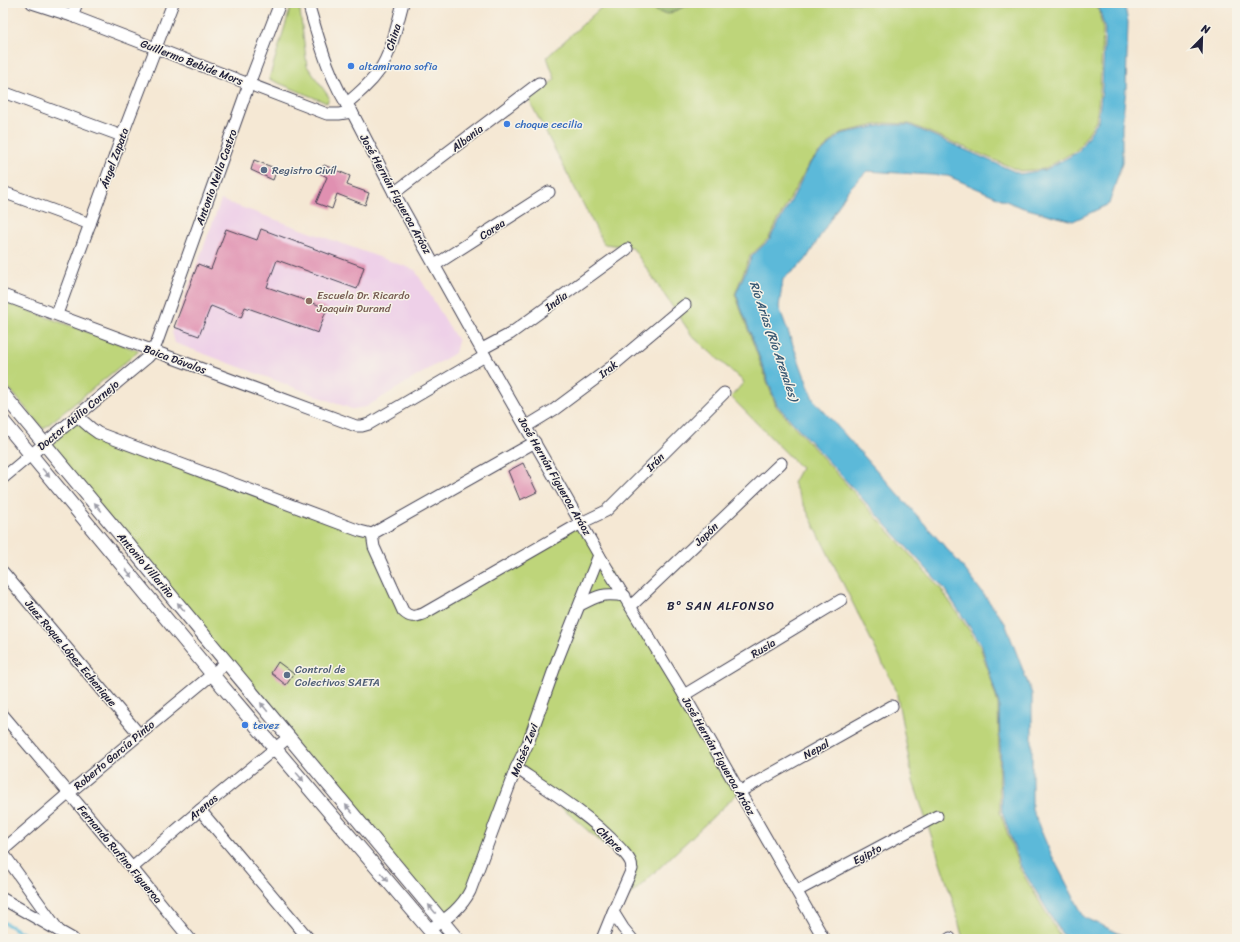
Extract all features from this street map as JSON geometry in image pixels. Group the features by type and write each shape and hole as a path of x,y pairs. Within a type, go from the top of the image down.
{"street":[{"name":"Guillermo Bebide Mors","path":"32,3 72,16 327,114 339,114 349,108"},
{"path":"72,16 77,3"},
{"name":"Ángel Zapata","path":"57,314 122,136 173,3"},
{"name":"Antonio Nella Castro","path":"153,351 249,84 280,3"},
{"name":"José Hernán Figueroa Aráoz","path":"308,3 323,52 334,81 394,193 581,523 684,695 824,939"},
{"name":"China","path":"349,108 383,64 403,3"},
{"name":"Albania","path":"394,193 539,83"},
{"path":"3,92 122,136"},
{"path":"3,192 90,224"},
{"name":"Corea","path":"435,265 549,192"},
{"name":"India","path":"348,423 362,426 369,424 484,352 627,249"},
{"name":"Baica Dávalos","path":"3,295 348,423"},
{"name":"Irak","path":"526,426 555,409 610,368 685,305"},
{"name":"Doctor Atilio Cornejo","path":"3,478 148,357 153,351"},
{"name":"Irán","path":"372,534 374,547 402,611 408,616 416,617 606,510 724,393"},
{"name":"Antonio Villariño","path":"3,394 457,939"},
{"path":"77,416 98,433 360,531 372,534 535,442"},
{"name":"Antonio Villariño","path":"3,421 212,674 433,934"},
{"name":"Japón","path":"628,601 781,463"},
{"name":"Moisés Zevi","path":"433,934 466,900 516,768 528,743 557,661 600,555"},
{"name":"Juez Roque López Echenique","path":"3,572 139,734"},
{"path":"580,605 595,597 610,594 628,601"},
{"name":"Rusia","path":"684,695 841,600"},
{"name":"Roberto García Pinto","path":"3,851 69,793 227,662"},
{"name":"Nepal","path":"739,792 892,706"},
{"name":"Fernando Rufino Figueroa","path":"4,718 69,793 190,939"},
{"name":"Arenas","path":"132,868 289,737"},
{"name":"Chipre","path":"516,768 562,798 586,817 614,842 631,862 632,869 602,939"},
{"path":"200,810 309,939"},
{"name":"Egipto","path":"797,891 937,816"},
{"path":"3,851 59,930"},
{"path":"3,899 73,939"},
{"path":"613,912 632,939"}],"shaded area":[{"name":"Escuela Dr. Ricardo Joaquin Durand","path":"221,200 415,270 458,341 455,353 366,407 352,409 175,343 172,332"}],"green space":[{"path":"292,3 299,3 307,66 329,97 327,103 269,79"},
{"path":"606,3 651,3 657,12 668,14 693,3 1097,3 1103,30 1100,89 1096,121 1077,150 1044,169 1020,171 910,124 885,123 840,133 810,162 768,239 750,256 735,294 776,406 941,589 980,646 998,704 1000,812 1020,869 1060,936 1066,939 963,939 952,898 913,781 896,690 793,483 801,468 731,397 744,382 693,337 632,247 604,244 529,100 555,79 547,57"},
{"path":"651,3 693,3 668,14 657,12"},
{"path":"3,301 139,351 43,429 3,381"},
{"path":"77,416 98,433 372,534 408,616 581,523 739,792 613,912 632,869 516,768 465,900 443,922 45,444"}],"water":[{"name":"Río Arias (Río Arenales)","path":"1098,3 1124,3 1128,22 1126,89 1122,126 1122,163 1109,204 1073,221 1020,207 948,176 867,171 848,190 805,261 783,279 779,307 813,399 963,567 1005,623 1032,694 1032,809 1050,852 1084,917 1131,939 1072,939 1062,934 1021,867 1002,812 999,704 981,644 943,587 777,405 736,294 752,256 769,240 811,162 841,134 885,125 909,125 1020,174 1045,170 1078,152 1098,121 1102,89 1105,30"}],"building":[{"name":"Registro Civíl","path":"254,160 277,169 273,180 251,170"},
{"path":"324,165 350,176 347,185 369,193 365,205 337,194 332,209 316,203 327,177 320,173"},
{"path":"226,229 257,240 261,229 364,267 357,289 277,260 267,287 327,308 318,333 245,307 241,318 211,306 199,336 174,327 198,264 211,269"},
{"path":"523,463 537,492 520,500 508,471"},
{"path":"278,662 294,674 286,685 271,673"}],"waterway":[{"path":"3,922 33,939"}],"place":[{"name":"altamirano sofia","path":"351,66"},
{"name":"choque cecilia","path":"507,124"},
{"name":"Registro Civíl","path":"264,170"},
{"name":"Escuela Dr. Ricardo Joaquin Durand","path":"309,301"},
{"name":"Control de Colectivos SAETA","path":"287,675"},
{"name":"tevez","path":"245,725"}],"district":[{"name":"B° SAN ALFONSO","path":"721,606"}]}
